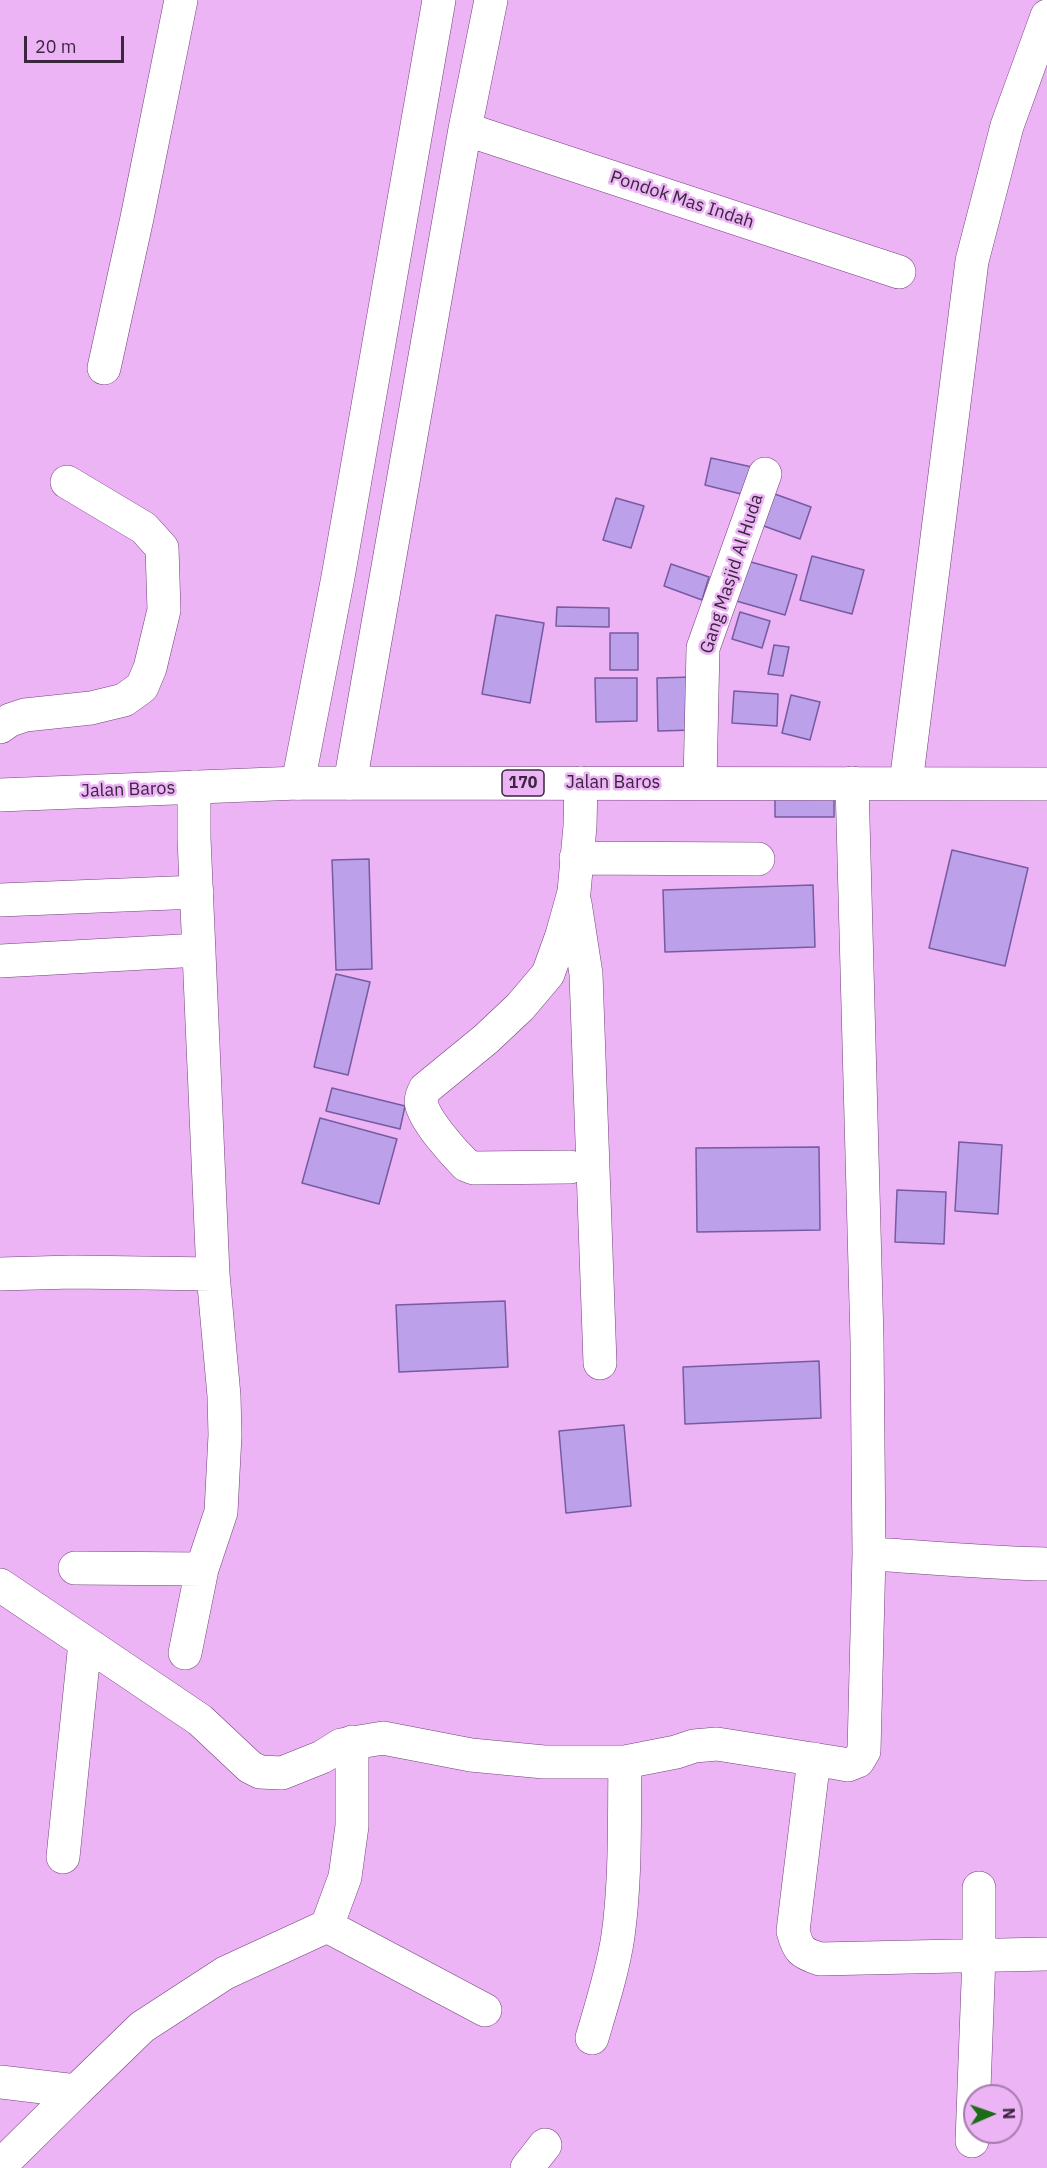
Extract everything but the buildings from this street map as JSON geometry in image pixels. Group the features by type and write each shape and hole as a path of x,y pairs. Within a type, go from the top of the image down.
{"street":[{"path":"104,368 181,0"},
{"path":"298,783 439,0"},
{"path":"350,783 376,647 465,129 491,0"},
{"path":"906,783 972,261 1007,126 1047,16"},
{"name":"Pondok Mas Indah","path":"465,129 898,272"},
{"name":"Gang Masjid Al Huda","path":"700,783 703,648 765,474"},
{"path":"0,728 10,720 25,715 91,708 124,700 142,687 150,668 164,609 162,548 144,528 67,482"},
{"path":"326,636 376,647"},
{"name":"Jalan Baros","path":"0,795 298,783 1047,783"},
{"path":"570,1167 474,1168 466,1165 426,1114 421,1098 425,1089 486,1039 520,1007 548,974 562,935 573,892 580,826 581,783"},
{"path":"0,1585 200,1720 254,1770 282,1773 322,1757 341,1745 383,1738 471,1755 543,1762 625,1762 694,1746 717,1744 848,1765 858,1761 864,1751 868,1554 867,1317 852,783"},
{"path":"185,1653 202,1569 221,1512 225,1435 224,1396 213,1274 194,787"},
{"path":"576,858 758,859"},
{"path":"0,900 197,892"},
{"path":"573,892 586,974 600,1363"},
{"path":"0,961 200,950"},
{"path":"0,1274 73,1272 213,1274"},
{"path":"868,1554 1005,1564 1047,1564"},
{"path":"75,1568 202,1569"},
{"path":"63,1857 85,1643"},
{"path":"0,2166 142,2027 225,1973 327,1926 345,1877 352,1826 352,1742"},
{"path":"814,1759 793,1931 797,1946 805,1954 820,1959 1047,1953"},
{"path":"592,2038 606,1991 618,1936 623,1871 625,1762"},
{"path":"974,2084 979,1888"},
{"path":"327,1926 485,2010"},
{"path":"0,2082 76,2091"}]}
